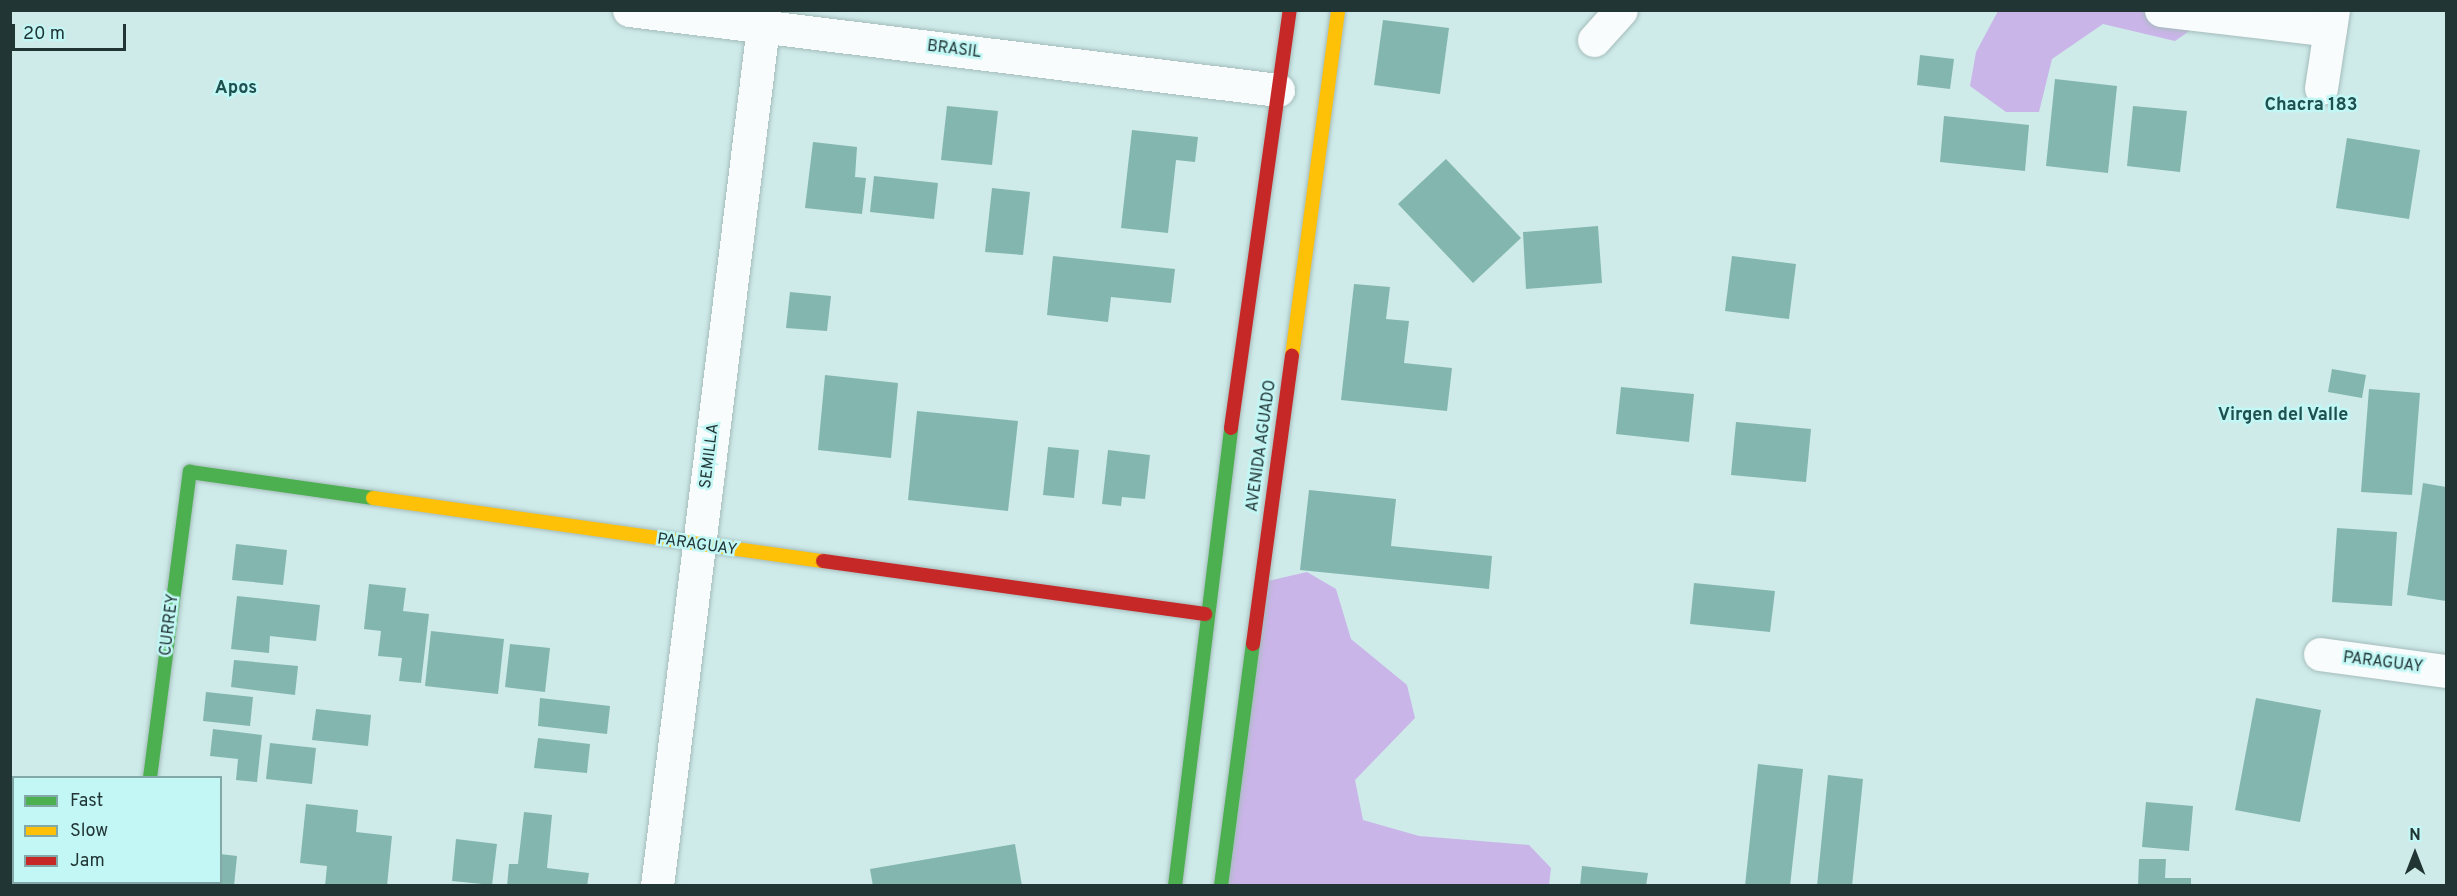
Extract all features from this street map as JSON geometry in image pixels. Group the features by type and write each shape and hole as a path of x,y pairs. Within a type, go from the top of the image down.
{"main road":[{"name":"AVENIDA AGUADO","path":"1175,885 1205,614 1290,10"},
{"name":"AVENIDA AGUADO","path":"1221,885 1338,10"},
{"name":"PARAGUAY","path":"190,472 699,546 1205,614"},
{"name":"CURREY","path":"150,776 190,472"}],"street":[{"name":"BRASIL","path":"629,10 1278,90"},
{"path":"1594,40 1621,10"},
{"path":"2161,10 2331,20 2321,88"},
{"name":"SEMILLA","path":"657,885 763,27"},
{"name":"PARAGUAY","path":"2320,654 2446,671"}],"shaded area":[{"path":"1998,11 2218,11 2175,41 2103,24 2052,59 2039,112 2006,112 1970,86 1976,52"},
{"path":"1307,572 1336,589 1351,639 1407,685 1415,718 1355,780 1363,820 1419,836 1529,845 1551,868 1549,885 1214,886 1259,583"}],"building":[{"path":"1383,20 1449,28 1440,94 1374,85"},
{"path":"1920,55 1954,59 1950,89 1917,85"},
{"path":"2055,79 2117,86 2108,173 2046,166"},
{"path":"947,106 998,111 992,165 941,160"},
{"path":"2133,106 2187,111 2180,172 2127,166"},
{"path":"1944,116 2029,125 2025,171 1940,162"},
{"path":"1132,130 1198,137 1195,162 1176,160 1168,233 1121,228"},
{"path":"2347,138 2420,150 2409,219 2336,208"},
{"path":"813,142 857,147 855,177 866,178 862,214 805,208"},
{"path":"1446,159 1521,238 1473,283 1398,204"},
{"path":"874,176 938,183 934,219 870,212"},
{"path":"992,188 1030,192 1023,255 985,252"},
{"path":"1598,226 1602,283 1526,289 1523,232"},
{"path":"1053,256 1175,269 1171,303 1111,297 1108,322 1047,315"},
{"path":"1732,256 1796,264 1789,319 1725,311"},
{"path":"1354,284 1390,287 1386,319 1409,321 1404,363 1452,368 1447,411 1341,400"},
{"path":"790,292 831,296 827,331 786,328"},
{"path":"2332,369 2366,375 2362,398 2328,392"},
{"path":"825,375 898,383 891,458 818,450"},
{"path":"1621,387 1694,394 1689,442 1616,434"},
{"path":"2369,389 2420,393 2412,495 2361,492"},
{"path":"917,411 1018,421 1008,511 908,500"},
{"path":"1736,422 1811,429 1806,482 1731,475"},
{"path":"1048,447 1079,450 1074,498 1043,495"},
{"path":"1108,450 1150,455 1145,499 1122,497 1121,506 1102,504"},
{"path":"2423,483 2446,487 2446,601 2407,595"},
{"path":"1309,490 1396,499 1391,546 1492,556 1489,589 1300,570"},
{"path":"2337,528 2397,532 2392,606 2332,602"},
{"path":"236,544 287,550 283,585 232,580"},
{"path":"1694,583 1775,591 1770,632 1690,624"},
{"path":"369,584 406,588 403,611 429,614 421,683 399,681 402,658 378,656 381,631 364,629"},
{"path":"237,596 320,605 316,641 270,636 269,653 231,649"},
{"path":"431,631 504,639 498,694 425,686"},
{"path":"510,644 550,648 545,692 505,687"},
{"path":"234,660 298,666 295,695 231,687"},
{"path":"206,692 253,697 250,726 203,721"},
{"path":"540,698 610,706 607,734 538,726"},
{"path":"2256,698 2321,710 2300,822 2235,810"},
{"path":"316,709 371,715 368,746 312,740"},
{"path":"213,729 262,735 257,782 236,780 238,759 210,756"},
{"path":"538,738 590,744 587,773 534,768"},
{"path":"270,743 316,748 312,784 266,779"},
{"path":"1758,764 1803,769 1790,886 1745,886"},
{"path":"1828,775 1863,779 1852,886 1817,886"},
{"path":"2146,802 2193,806 2189,851 2142,847"},
{"path":"306,804 358,810 356,832 392,836 387,886 325,886 327,866 300,863"},
{"path":"524,812 552,815 547,868 589,873 587,886 507,886 509,864 518,864"},
{"path":"456,839 497,844 492,885 452,881"},
{"path":"1015,844 1022,886 873,886 870,869"},
{"path":"222,854 237,856 234,886 186,886 222,884"},
{"path":"2139,859 2166,859 2165,878 2191,878 2191,886 2138,886"},
{"path":"1582,866 1648,873 1646,886 1580,886"}],"traffic: fast":[{"path":"1175,886 1231,428"},
{"path":"150,776 190,472 373,498"},
{"path":"1221,886 1253,644"}],"traffic: slow":[{"path":"1292,356 1338,10"},
{"path":"373,498 823,561"}],"traffic: jam":[{"path":"1231,428 1290,10"},
{"path":"1253,644 1292,356"},
{"path":"823,561 1205,614"}],"district":[{"name":"Apos","path":"236,89"},
{"name":"Chacra 183","path":"2311,106"},
{"name":"Virgen del Valle","path":"2283,416"}]}
